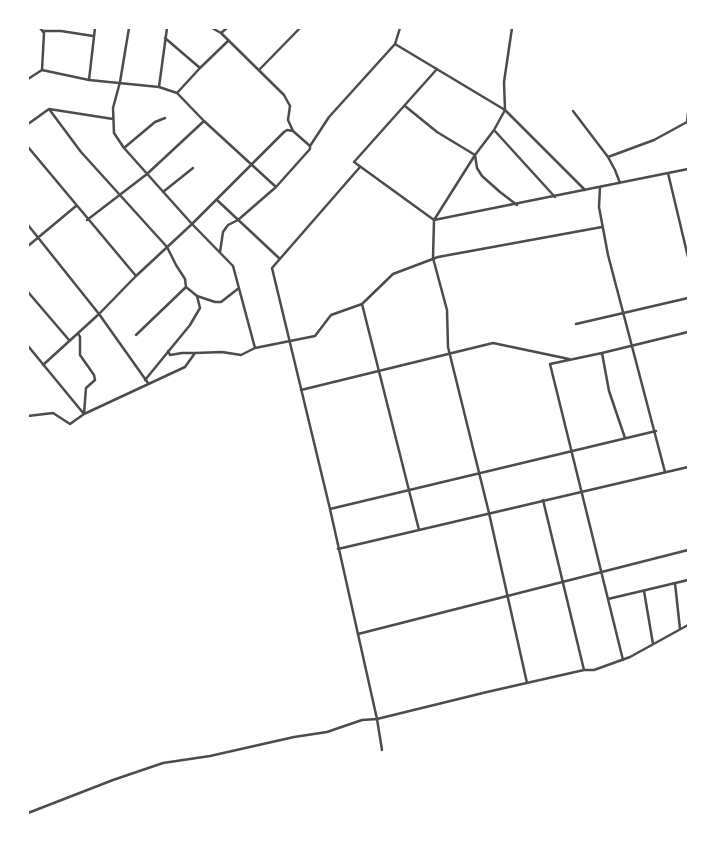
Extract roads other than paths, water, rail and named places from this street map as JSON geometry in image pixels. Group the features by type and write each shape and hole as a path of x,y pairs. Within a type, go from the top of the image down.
{"street":[{"path":"40,28 44,33 42,70"},
{"path":"89,80 95,28"},
{"path":"129,28 120,82 113,108 114,133 124,148 163,192 233,266 255,348"},
{"path":"159,87 167,28"},
{"path":"212,28 221,33 284,95 290,108 288,120 293,131 310,146"},
{"path":"221,33 227,28"},
{"path":"259,70 300,28"},
{"path":"220,252 223,232 228,225 238,220 276,187 308,151 329,117 394,44 400,28"},
{"path":"512,28 504,82 505,110 494,130 474,155 434,220 433,258 448,310 449,354 489,513 527,683"},
{"path":"42,31 61,31 94,36"},
{"path":"165,38 200,68"},
{"path":"177,94 228,41"},
{"path":"394,44 505,110 585,190"},
{"path":"437,69 354,162 434,220 517,205 688,169"},
{"path":"28,79 42,70 89,80 159,87 177,94 204,122 276,187"},
{"path":"405,106 437,132 474,155 477,168 482,176 517,205"},
{"path":"28,124 49,109 114,120"},
{"path":"49,109 81,152 167,248 185,279 186,287 197,296 215,302 221,302 239,288"},
{"path":"573,111 608,157 620,183"},
{"path":"608,157 654,140 686,122 688,113"},
{"path":"124,148 155,122 165,118"},
{"path":"87,220 147,174 204,122"},
{"path":"43,365 99,314 136,276 217,200 284,132 287,130 293,131"},
{"path":"494,130 555,197"},
{"path":"28,147 87,220 136,276"},
{"path":"360,167 272,268 330,509 377,719 382,750"},
{"path":"163,192 194,168"},
{"path":"668,173 688,256"},
{"path":"600,187 602,227 608,255 656,431 665,472"},
{"path":"217,200 280,259"},
{"path":"28,246 76,206"},
{"path":"28,225 99,314 148,384"},
{"path":"168,351 170,354 182,352 222,352 241,355 255,348 315,336 331,315 362,304 393,274 433,258 602,227"},
{"path":"136,335 186,287"},
{"path":"28,292 70,341"},
{"path":"145,380 190,325 200,308 197,296"},
{"path":"576,324 688,298"},
{"path":"362,304 419,530"},
{"path":"623,660 550,364 688,332"},
{"path":"78,333 80,337 80,355 94,375 95,380 86,388 84,414"},
{"path":"301,390 493,343 570,359"},
{"path":"28,346 84,414"},
{"path":"28,416 53,413 70,424 84,414 185,367 195,353"},
{"path":"602,353 609,391 625,438"},
{"path":"330,509 656,431"},
{"path":"338,549 688,467"},
{"path":"543,500 584,670"},
{"path":"358,634 688,550"},
{"path":"608,599 688,580"},
{"path":"675,583 680,629"},
{"path":"644,591 653,644"},
{"path":"28,813 163,763 210,756 294,737 327,732 362,720 377,719 584,670 594,670 623,660 688,624"}]}
